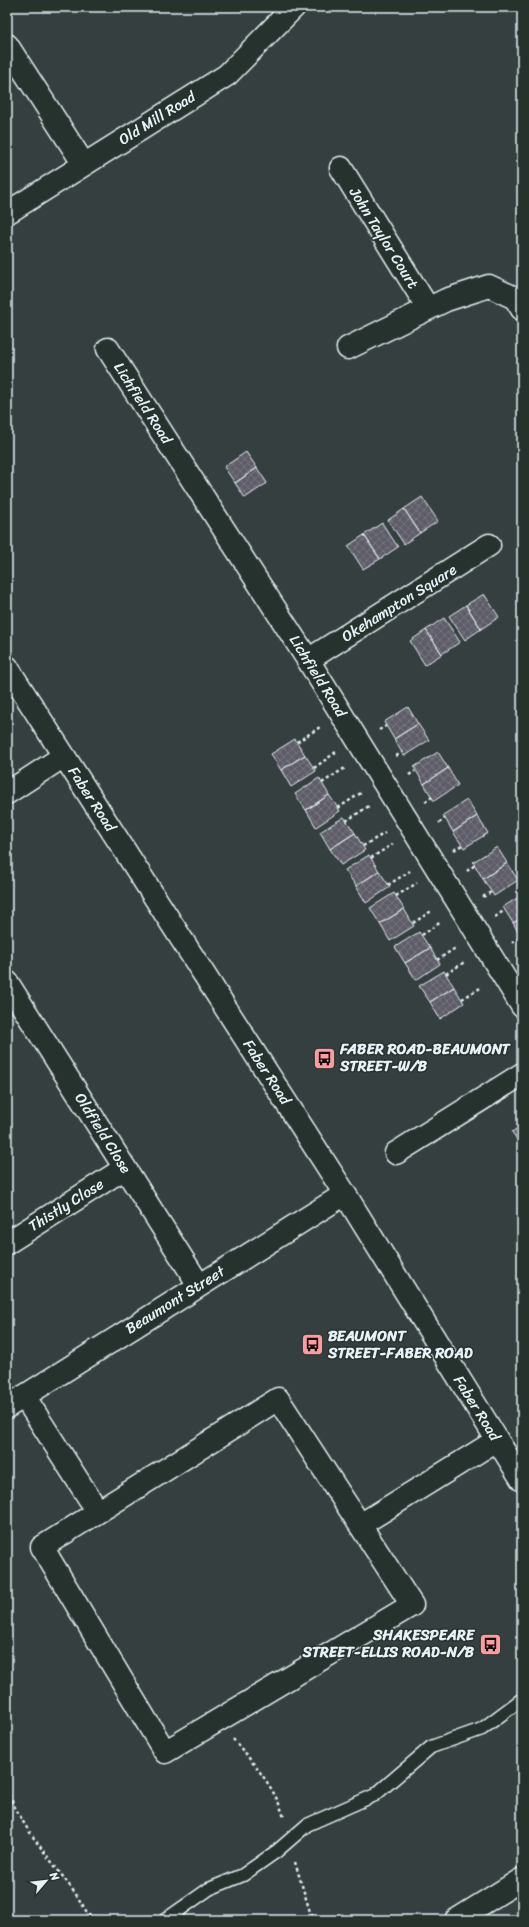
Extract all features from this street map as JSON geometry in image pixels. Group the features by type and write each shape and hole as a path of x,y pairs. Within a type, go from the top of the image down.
{"street":[{"name":"Old Mill Road","path":"7,213 226,75 294,7"},
{"path":"7,44 83,164"},
{"name":"John Taylor Court","path":"341,168 428,308"},
{"path":"348,348 446,300 489,286 515,298 522,309"},
{"name":"Lichfield Road","path":"108,349 308,660 522,1006"},
{"name":"Okehampton Square","path":"308,660 489,545"},
{"name":"Faber Road","path":"7,667 345,1194 522,1480"},
{"path":"7,793 64,756"},
{"name":"Oldfield Close","path":"7,982 199,1285"},
{"path":"396,1153 522,1074"},
{"name":"Thistly Close","path":"7,1243 125,1168"},
{"name":"Beaumont Street","path":"15,1402 345,1194"},
{"path":"278,1399 412,1605 165,1752 42,1547 98,1512 278,1399"},
{"path":"15,1402 98,1512"},
{"path":"360,1525 497,1440"},
{"path":"456,1920 522,1879"}],"lane":[{"path":"165,1920 209,1889 243,1875 277,1851 307,1825 375,1795 432,1747 482,1729 522,1699"}],"path":[{"path":"217,1721 249,1758 269,1786 281,1808 310,1912 315,1920"},
{"path":"7,1789 11,1799 36,1840 82,1902 91,1920"}],"building":[{"path":"246,452 257,468 235,483 224,467"},
{"path":"257,468 267,483 245,498 235,483"},
{"path":"422,497 438,521 420,533 404,509"},
{"path":"404,509 420,533 404,544 388,520"},
{"path":"382,523 398,547 380,559 364,535"},
{"path":"364,535 380,559 363,569 348,546"},
{"path":"484,594 499,617 481,629 466,605"},
{"path":"466,605 481,629 465,640 449,616"},
{"path":"444,618 460,642 442,654 426,630"},
{"path":"426,630 442,654 425,665 410,641"},
{"path":"408,707 418,724 394,739 384,722"},
{"path":"418,724 429,740 404,756 394,739"},
{"path":"295,739 305,755 281,770 271,754"},
{"path":"438,752 448,768 424,784 414,767"},
{"path":"305,755 316,771 291,787 281,770"},
{"path":"448,768 458,785 434,801 424,784"},
{"path":"319,778 329,795 306,810 295,794"},
{"path":"329,795 340,811 316,827 306,810"},
{"path":"467,800 477,816 453,832 443,815"},
{"path":"477,816 488,833 464,848 453,832"},
{"path":"344,817 355,833 330,849 320,832"},
{"path":"355,833 365,850 341,865 330,849"},
{"path":"497,847 507,863 483,879 473,862"},
{"path":"369,855 379,871 356,886 345,870"},
{"path":"507,863 518,880 494,896 483,879"},
{"path":"379,871 390,887 366,903 356,886"},
{"path":"394,893 404,909 380,924 370,908"},
{"path":"522,895 522,918 513,923 503,907"},
{"path":"404,909 414,926 390,941 380,924"},
{"path":"522,918 522,938 513,923"},
{"path":"419,932 430,948 405,963 395,947"},
{"path":"430,948 440,964 416,980 405,963"},
{"path":"444,971 454,987 430,1002 419,986"},
{"path":"454,987 464,1003 440,1019 430,1002"},
{"path":"522,1125 522,1147 512,1132"}],"place":[{"name":"FABER ROAD-BEAUMONT STREET-W/B","path":"325,1058"},
{"name":"BEAUMONT STREET-FABER ROAD","path":"312,1345"},
{"name":"SHAKESPEARE STREET-ELLIS ROAD-N/B","path":"490,1644"}]}
